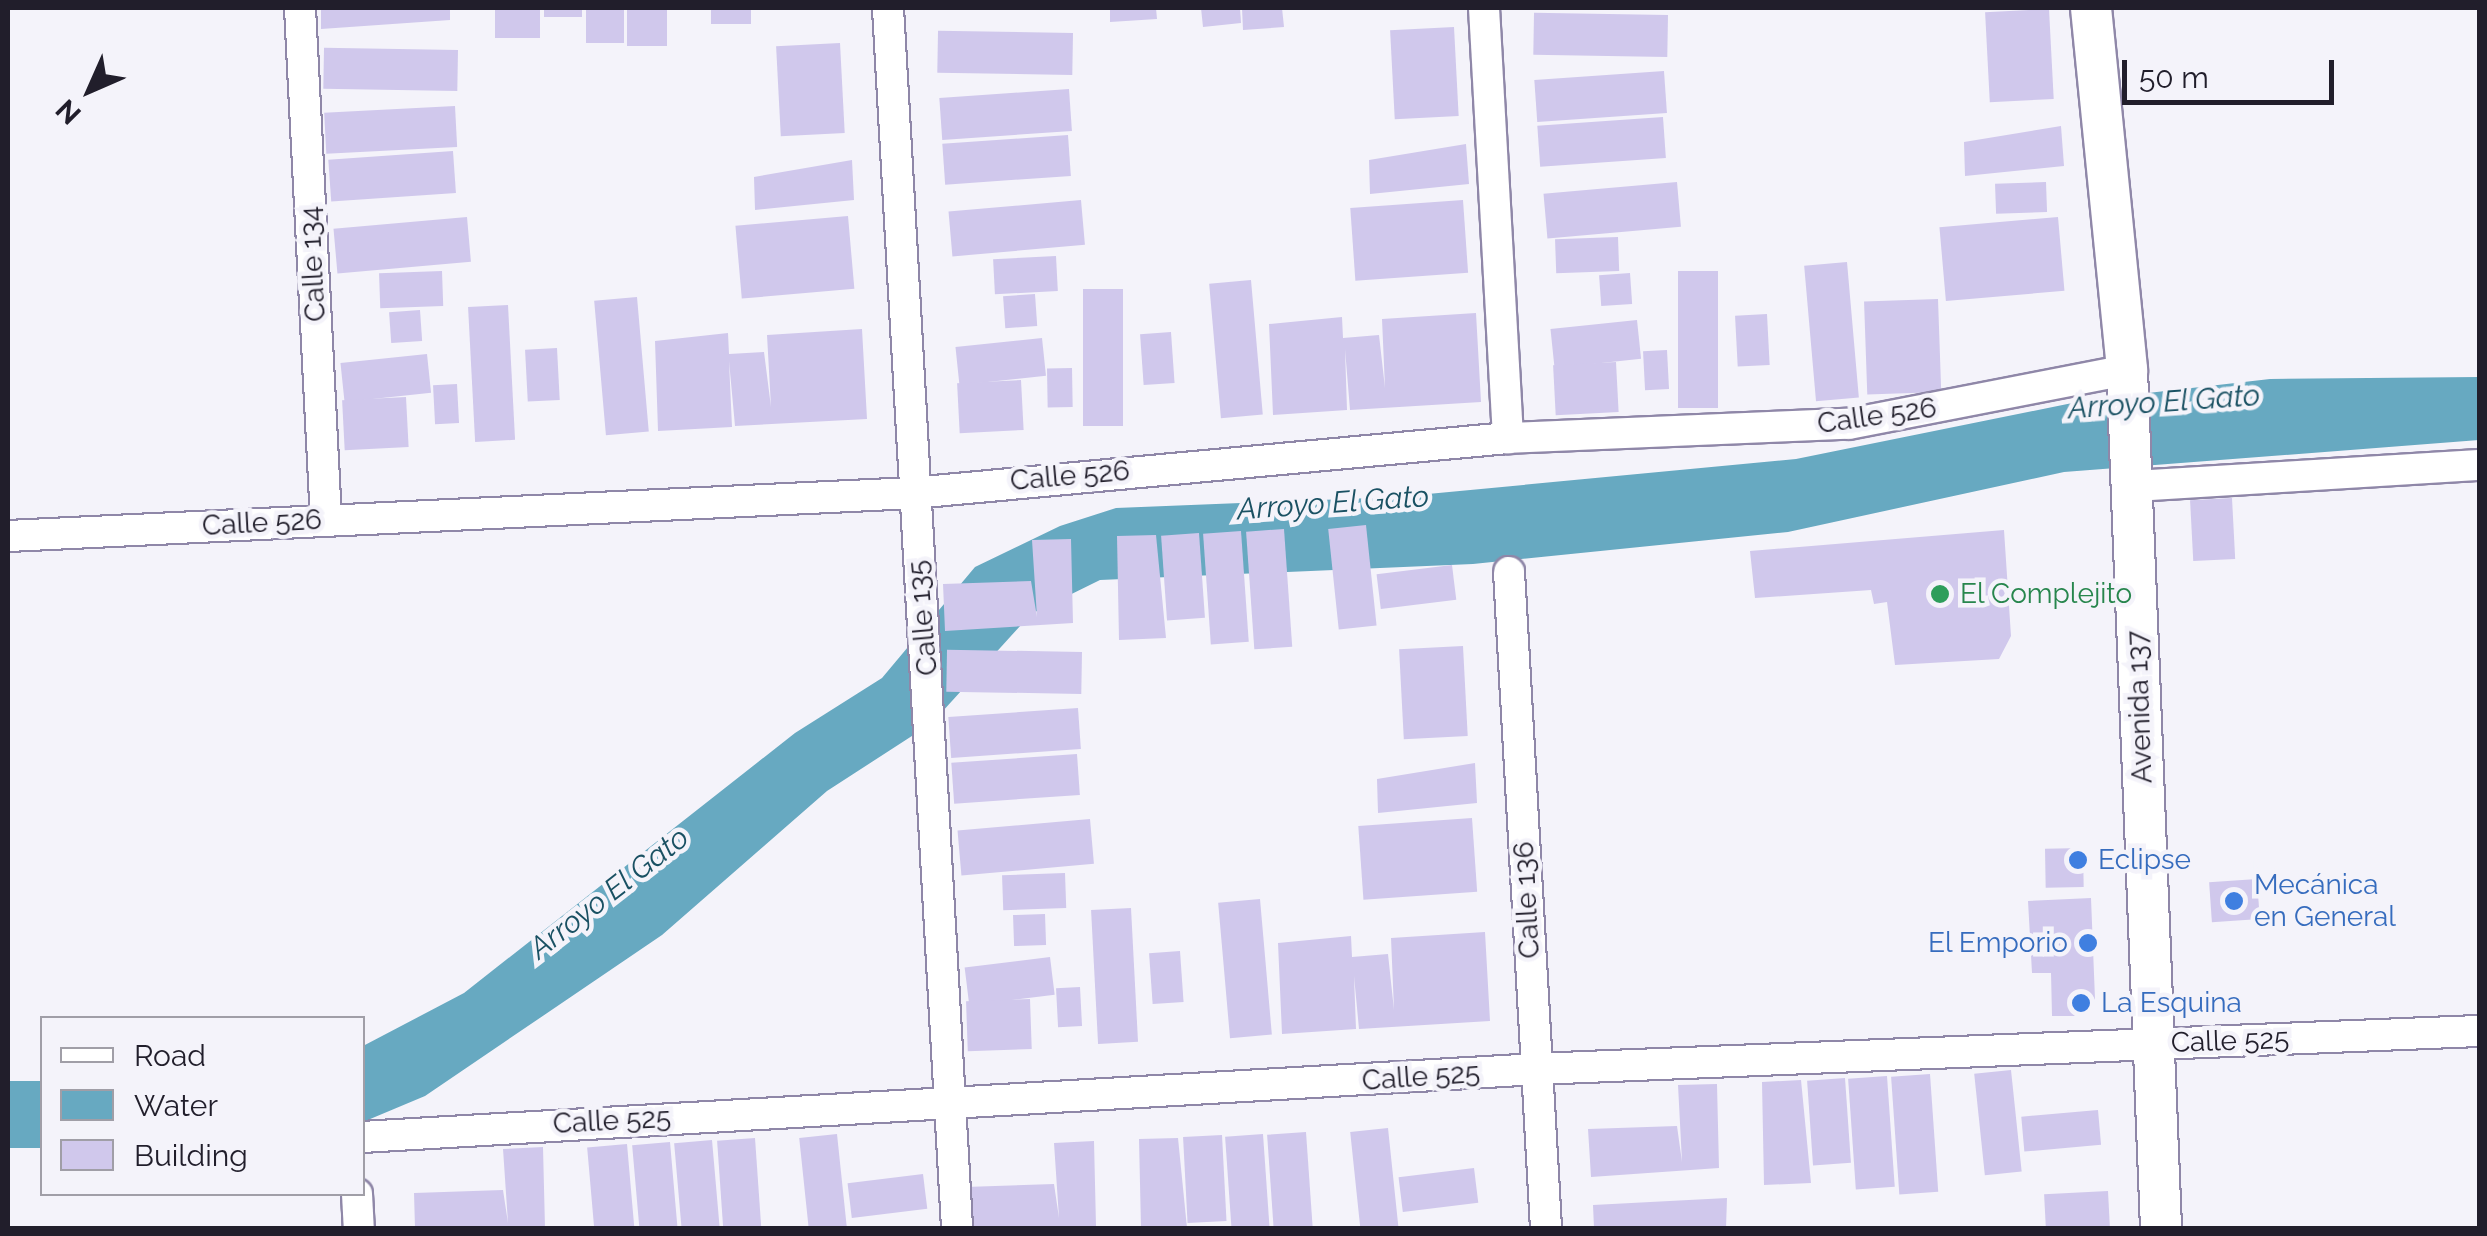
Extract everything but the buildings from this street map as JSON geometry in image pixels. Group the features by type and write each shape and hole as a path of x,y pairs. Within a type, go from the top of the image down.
{"street":[{"name":"Calle 134","path":"300,8 326,520"},
{"name":"Calle 135","path":"888,8 912,492 934,754 957,1228"},
{"path":"1484,8 1508,438"},
{"name":"Avenida 137","path":"2091,8 2127,370 2150,1045 2161,1228"},
{"name":"Calle 526","path":"8,536 912,492 1508,438 1848,424 2127,370"},
{"path":"2133,486 2480,464"},
{"name":"Calle 136","path":"1509,572 1546,1228"},
{"name":"Calle 525","path":"365,1136 951,1106 1536,1070 2480,1031"},
{"path":"357,1196 359,1228"}],"water":[{"name":"Arroyo El Gato","path":"2479,377 2479,440 2064,472 1788,532 1473,564 1100,580 1031,614 932,723 827,791 662,935 425,1096 365,1121 365,1045 464,993 795,733 882,678 975,567 1060,526 1116,508 1396,497 1796,459 2087,400 2270,379"},
{"path":"8,1081 40,1081 40,1148 8,1148"}],"place":[{"name":"El Complejito","path":"1940,594"},
{"name":"Eclipse","path":"2078,860"},
{"name":"Mecánica en General","path":"2234,901"},
{"name":"El Emporio","path":"2088,943"},
{"name":"La Esquina","path":"2081,1003"}]}
